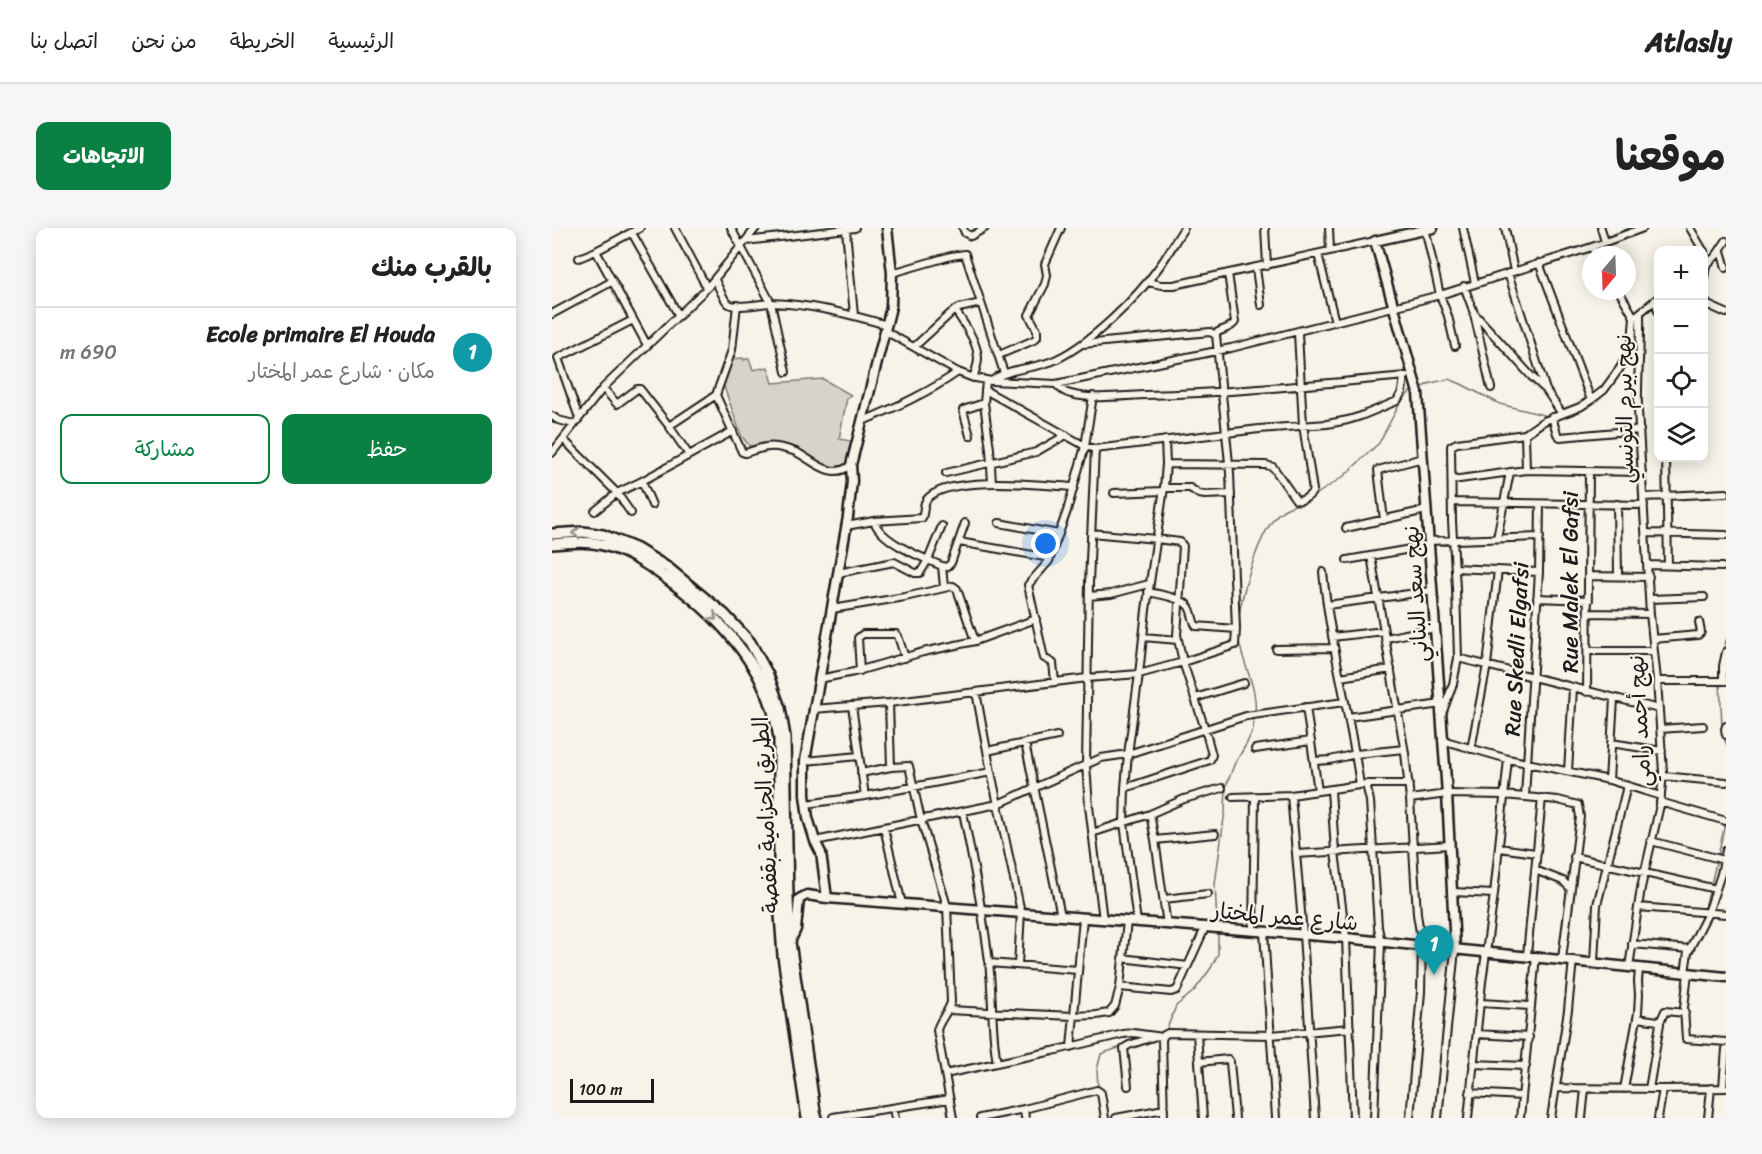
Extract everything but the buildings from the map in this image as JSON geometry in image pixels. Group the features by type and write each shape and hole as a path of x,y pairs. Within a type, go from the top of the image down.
{"main road":[{"name":"الطريق الحزامية بقفصة","path":"552,534 583,532 603,535 637,549 668,568 725,615 750,642 775,691 786,737 790,942 816,1118"},
{"name":"الطريق الحزامية بقفصة","path":"552,544 606,545 642,561 660,573 691,597 726,630 750,661 765,687 777,723 779,738 779,901 783,956 807,1118"}],"street":[{"path":"579,258 640,228"},
{"path":"731,228 744,244 771,303 786,372"},
{"path":"552,453 603,388 715,280 756,228"},
{"path":"744,244 855,228"},
{"path":"827,898 824,864 811,829 806,804 805,761 846,526 852,481 851,465 892,296 888,228"},
{"path":"963,228 965,233 971,236 985,228"},
{"path":"999,355 1037,337 1037,330 1029,315 1045,284 1047,275 1045,264 1061,228"},
{"path":"992,483 984,403 988,381 1004,374 1039,367 1083,344 1148,282 1184,228"},
{"path":"1265,228 1267,266"},
{"path":"1329,228 1330,251"},
{"path":"1463,228 1475,283"},
{"path":"1505,228 1511,272 1546,390"},
{"path":"1601,228 1605,242"},
{"path":"1595,246 1643,228"},
{"path":"1690,228 1700,246"},
{"path":"679,229 707,288"},
{"path":"1148,282 1174,285 1428,229 1440,295 1455,346"},
{"path":"846,230 854,315"},
{"path":"632,233 679,316"},
{"name":"نهج سعد البناني","path":"1375,241 1410,378 1418,393 1447,794 1455,949"},
{"path":"1708,263 1726,241"},
{"path":"715,280 727,303 733,306 771,303 814,306 854,315 886,328 914,347 973,378 988,381 1056,384 1298,333 1440,295 1582,250"},
{"path":"596,251 647,345"},
{"path":"1720,251 1726,268"},
{"path":"892,273 964,253 1004,374"},
{"path":"1318,254 1335,322"},
{"path":"1539,263 1591,400"},
{"path":"1256,268 1261,304"},
{"path":"1215,334 1230,327 1234,322 1228,273"},
{"path":"552,314 611,282"},
{"path":"1464,286 1474,313 1491,388"},
{"path":"1625,300 1637,315"},
{"path":"1441,715 1453,684 1458,658 1451,450 1454,444 1525,434 1544,421 1580,407 1600,394 1628,354 1637,315 1656,300"},
{"path":"1705,300 1708,305 1726,313"},
{"path":"914,347 955,310 981,303"},
{"path":"669,426 716,395 732,350 737,305"},
{"path":"955,310 968,331 977,354 973,378"},
{"path":"1474,313 1546,390 1562,414"},
{"name":"نهج بيرم التونسي","path":"1637,315 1641,344 1637,379 1644,506"},
{"path":"579,417 558,359 633,321"},
{"path":"813,709 889,703 1087,678 1139,674 1233,646 1236,642 1229,464 1215,334 1193,333 1083,344"},
{"path":"1166,465 1270,465 1296,500 1300,501 1310,495 1313,490 1303,425 1298,333"},
{"path":"863,422 911,401 958,372"},
{"path":"1056,384 1069,394 1093,396 1222,391 1410,378"},
{"path":"985,390 1085,446 1095,449 1348,420 1392,404 1400,397 1410,378"},
{"path":"603,388 616,404 640,389 689,455"},
{"path":"716,395 744,453 774,447 792,451 827,470 841,470 851,465"},
{"path":"1055,682 1053,663 1044,658 1028,585 1047,565 1059,534 1085,446 1093,396"},
{"path":"970,436 963,410 984,403"},
{"path":"1552,417 1560,437 1640,430"},
{"path":"554,419 574,424"},
{"path":"595,511 617,493 733,431"},
{"path":"1525,434 1526,470"},
{"path":"946,473 1036,453 1066,435"},
{"path":"552,445 563,439"},
{"path":"563,439 617,493 631,513"},
{"path":"1137,922 1124,823 1125,788 1149,584 1164,489 1165,440"},
{"path":"1095,449 1089,596 1086,765 1103,920"},
{"path":"1383,520 1378,470 1423,458"},
{"path":"1666,462 1668,565"},
{"path":"1452,480 1526,470 1642,472"},
{"path":"1497,538 1510,472"},
{"name":"Rue Malek El Gafsi","path":"1587,692 1589,472"},
{"path":"642,481 652,505"},
{"path":"846,526 874,521 922,518 924,503 928,498 948,487 992,483 1074,487"},
{"path":"1114,493 1190,488 1205,495 1231,494"},
{"path":"1644,497 1726,493"},
{"path":"1453,502 1644,506"},
{"name":"Rue Skedli Elgafsi","path":"1524,796 1539,572 1540,504"},
{"path":"1617,504 1618,576"},
{"name":"نهج أحمد رامي","path":"1629,967 1644,873 1661,799 1663,776 1644,506"},
{"path":"1346,528 1426,510"},
{"path":"874,521 884,536 928,560 947,567 960,542 965,523"},
{"path":"999,523 1059,534"},
{"path":"838,573 894,562 918,574 928,560 942,526"},
{"path":"1091,533 1180,542 1183,546 1178,640 1212,755 1210,760 1125,788"},
{"path":"1646,533 1726,535"},
{"path":"1347,560 1454,540 1540,537"},
{"path":"960,542 1050,558"},
{"path":"1371,556 1409,784 1417,914 1422,945 1421,992 1410,1118"},
{"path":"1648,565 1722,567"},
{"path":"942,566 944,587"},
{"path":"1455,568 1539,572"},
{"path":"1471,749 1487,665 1498,570"},
{"path":"1323,572 1344,702 1363,785 1370,801 1381,942 1374,1118"},
{"path":"1589,576 1649,577"},
{"path":"1089,596 1111,594 1149,584"},
{"path":"832,609 905,597 953,586 957,589 975,641"},
{"path":"1327,605 1431,591"},
{"path":"1148,592 1180,601 1189,606 1196,626 1236,629"},
{"path":"1650,600 1704,597"},
{"path":"1537,598 1589,600"},
{"path":"1589,613 1650,614"},
{"path":"819,679 860,671 975,641 1036,619"},
{"path":"1653,639 1698,634 1701,632 1699,622"},
{"path":"1332,637 1435,628"},
{"path":"860,671 858,638 861,634 896,634 905,658"},
{"path":"1143,637 1178,640"},
{"path":"1276,649 1334,648"},
{"path":"1589,651 1654,651"},
{"path":"1657,681 1724,681 1723,666 1726,652"},
{"path":"1458,658 1659,710"},
{"path":"1340,677 1391,669"},
{"path":"1195,698 1244,683"},
{"path":"1568,771 1573,688"},
{"path":"976,692 1021,912 1018,965"},
{"path":"1609,780 1614,699"},
{"path":"815,841 998,804 1101,758 1128,753 1246,716 1344,702"},
{"path":"889,703 891,767"},
{"path":"1348,717 1441,704"},
{"path":"852,706 866,796"},
{"path":"1306,706 1318,791"},
{"path":"1660,729 1703,726"},
{"path":"1726,726 1726,735"},
{"path":"987,751 1057,736"},
{"path":"1442,740 1508,759 1609,780 1726,821"},
{"path":"1255,749 1311,741"},
{"path":"1025,743 1061,916"},
{"path":"1611,743 1662,751"},
{"path":"1315,761 1404,749"},
{"path":"805,761 859,756"},
{"path":"1468,1118 1508,759"},
{"path":"861,773 909,766 921,820 947,906 951,996 948,1010 941,1018 937,1030 953,1118"},
{"path":"806,804 866,796 991,772"},
{"path":"1663,776 1726,782"},
{"path":"1233,797 1291,795 1363,785 1409,784"},
{"path":"1594,962 1597,905 1627,786"},
{"path":"1092,833 1150,814 1184,799 1222,789"},
{"path":"1330,790 1346,938 1353,1118"},
{"path":"1410,799 1447,794 1504,795 1542,798 1577,804 1580,807 1562,959"},
{"path":"1291,795 1315,1118"},
{"path":"1253,931 1255,797"},
{"path":"1520,1118 1529,1037 1535,870 1542,798"},
{"path":"963,812 982,909 989,963 992,1031 997,1063"},
{"path":"1150,814 1167,925"},
{"path":"884,828 902,904"},
{"path":"1155,840 1215,834"},
{"path":"1651,841 1724,860"},
{"path":"1296,854 1450,845"},
{"path":"1498,848 1536,853"},
{"path":"1726,850 1708,913 1690,949 1686,973 1685,1013 1686,1039 1726,1042"},
{"path":"1574,857 1716,889"},
{"path":"1535,870 1563,881 1570,888"},
{"path":"1453,892 1494,894"},
{"path":"1164,899 1208,894"},
{"name":"شارع عمر المختار","path":"790,942 796,929 800,899 807,895 1346,938 1726,977"},
{"path":"1638,907 1726,914"},
{"path":"1071,1047 1083,918"},
{"path":"948,1010 1073,1016 1109,1013 1115,1006 1120,987 1127,921"},
{"path":"1120,987 1175,992 1179,989 1188,966 1214,928"},
{"path":"1264,932 1276,1118"},
{"path":"1632,944 1690,949"},
{"path":"1438,1118 1455,949"},
{"path":"1122,958 1188,966"},
{"path":"1551,1118 1557,1088 1573,960"},
{"path":"989,963 1078,970"},
{"path":"1624,1089 1637,1018 1640,969"},
{"path":"1481,1003 1530,1006"},
{"path":"1649,1089 1660,1022 1665,1011 1685,1013"},
{"path":"1637,1018 1660,1022"},
{"path":"945,1074 1133,1033 1162,1037 1168,1033 1271,1035 1350,1028"},
{"path":"1197,1034 1203,1118"},
{"path":"1477,1034 1529,1037"},
{"path":"1128,1086 1124,1048 1153,1036"},
{"path":"1162,1037 1164,1118"},
{"path":"1557,1088 1725,1088 1726,1049"},
{"path":"1199,1062 1228,1059 1230,1062 1234,1118"},
{"path":"1473,1064 1526,1066"},
{"path":"1708,1118 1711,1088"},
{"path":"1582,1118 1586,1089"},
{"path":"1658,1118 1663,1089"},
{"path":"980,1118 1097,1090 1101,1093 1105,1118"},
{"path":"1470,1093 1522,1096"},
{"path":"833,1117 950,1099"},
{"path":"893,1108 895,1118"},
{"path":"1024,1108 1025,1118"},
{"path":"1116,1118 1164,1109"}],"shaded area":[{"path":"743,358 744,360 749,358 753,370 768,367 773,383 823,379 851,395 847,398 839,439 851,441 846,463 839,467 825,466 798,450 780,444 749,446 741,435 723,384 731,359"}],"waterway":[{"path":"1644,314 1654,305"},
{"path":"1420,388 1449,379 1500,404 1547,416"},
{"path":"1311,498 1344,476 1379,443 1400,403 1413,391"},
{"path":"1255,713 1254,695 1239,641 1240,612 1249,574 1262,539 1280,512 1298,504"},
{"path":"1724,651 1726,640"},
{"path":"1720,682 1722,728"},
{"path":"1217,925 1215,884 1226,786 1253,729 1254,718"},
{"path":"1724,736 1726,744"},
{"path":"1718,855 1725,824"},
{"path":"1711,884 1717,859"},
{"path":"1704,910 1710,889"},
{"path":"1698,927 1702,914"},
{"path":"1159,1034 1166,1031 1176,1006 1194,991 1211,968 1218,954 1218,932"},
{"path":"1098,1087 1097,1070 1101,1054 1121,1047"},
{"path":"1100,1107 1101,1118"}],"place":[{"name":"Ecole primaire El Houda","path":"1434,975"}]}
